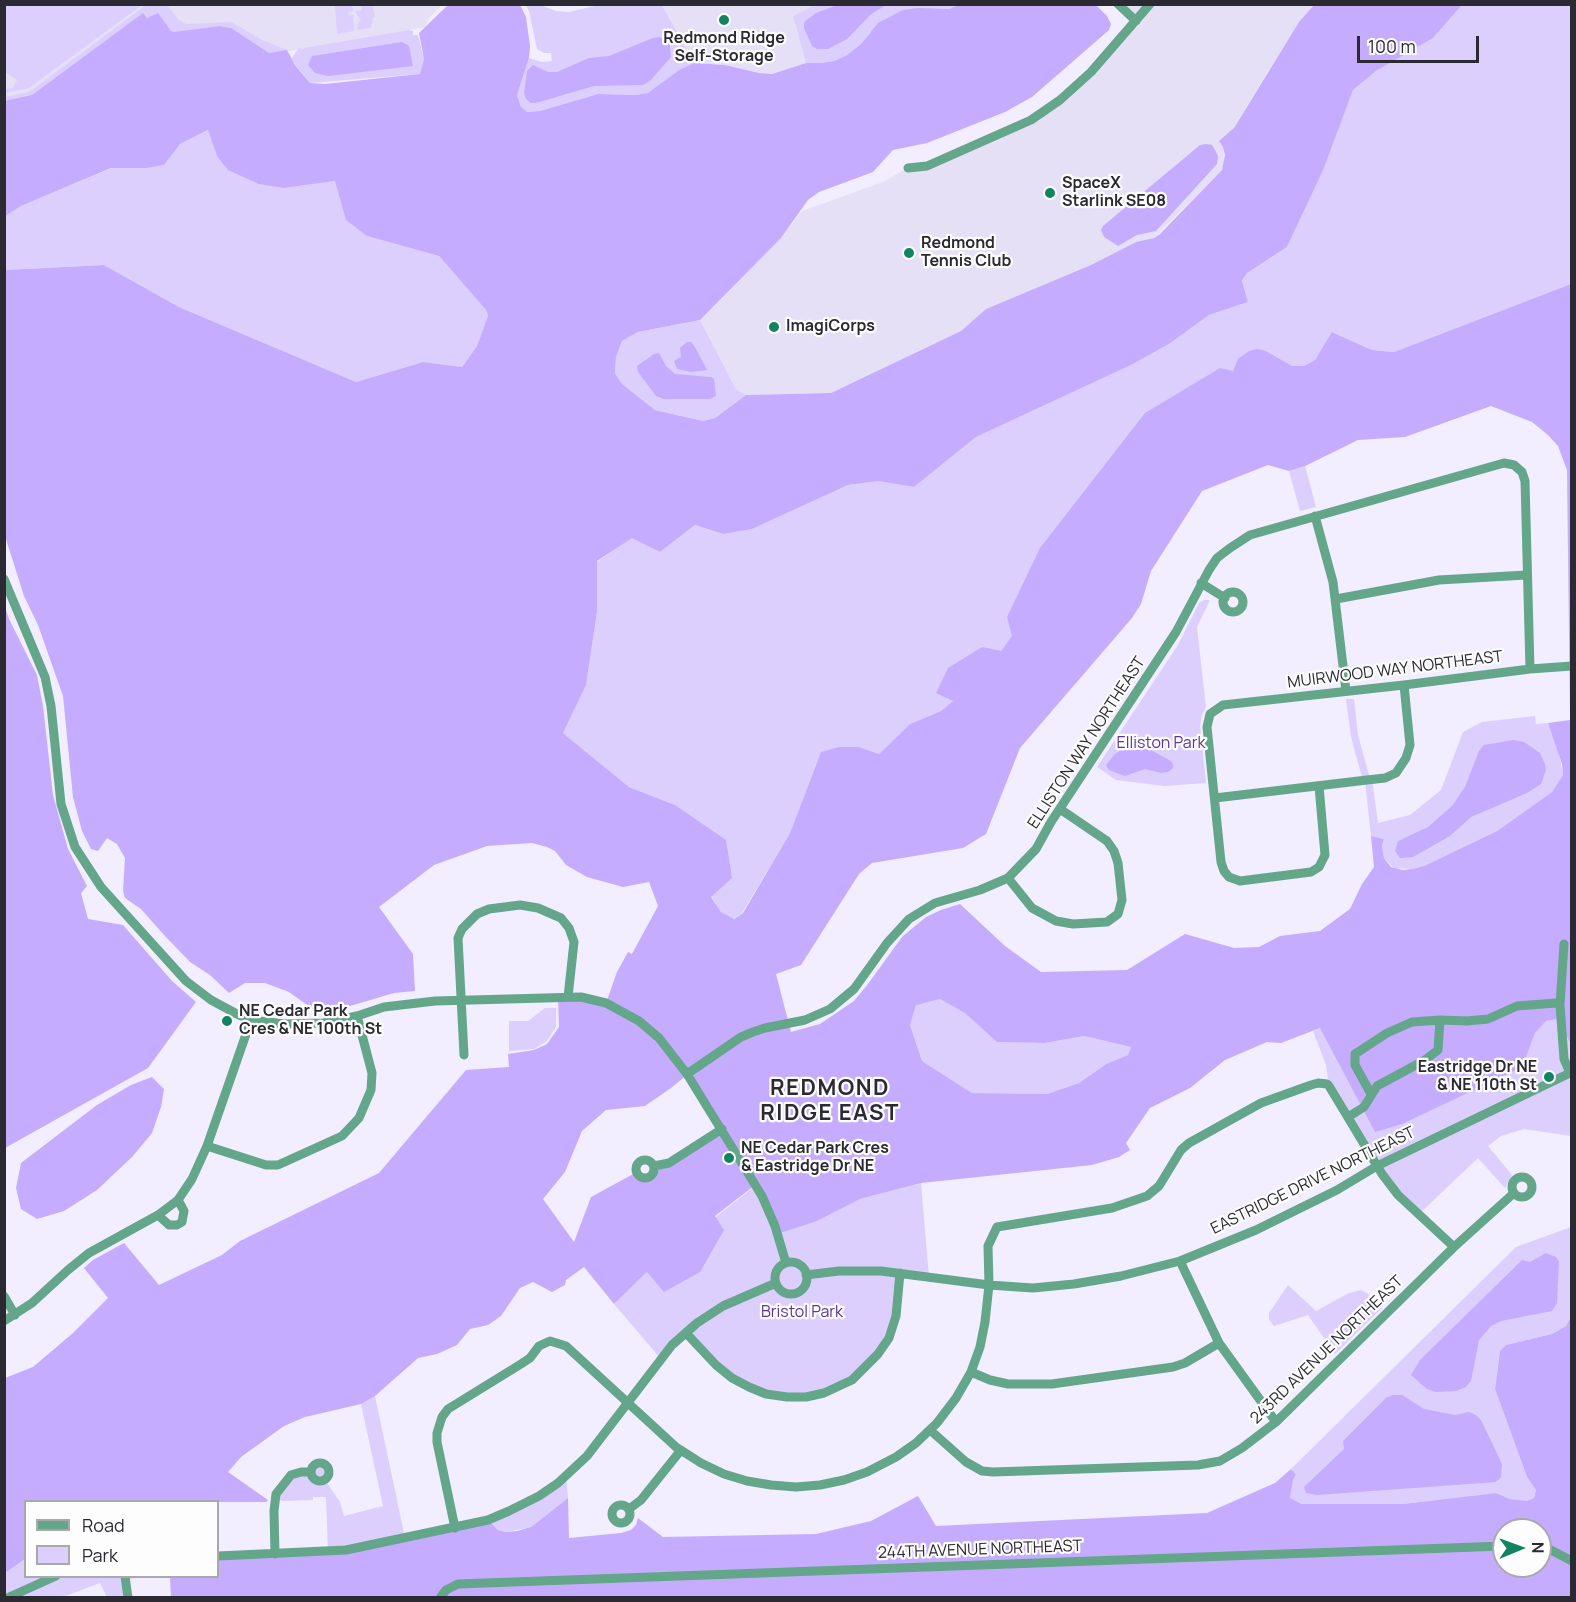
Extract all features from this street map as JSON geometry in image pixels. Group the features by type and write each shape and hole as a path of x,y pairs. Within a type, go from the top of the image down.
{"street":[{"path":"1118,4 1136,21"},
{"path":"908,168 927,166 1031,120 1060,100 1091,72 1150,4"},
{"name":"ELLISTON WAY NORTHEAST","path":"687,1074 741,1037 765,1028 805,1020 830,1009 854,989 892,936 909,919 935,903 980,890 1008,878 1036,849 1176,632 1201,583 1217,558 1243,539 1259,531 1504,463 1518,467 1526,481 1526,575"},
{"path":"1315,516 1336,599 1346,691"},
{"path":"1336,599 1438,580 1526,575 1530,669"},
{"path":"4,579 45,677 51,706 61,804 70,833 81,858 105,892 177,973 211,1000 251,1020 295,1025 324,1023 398,1004 460,999 568,997 596,1000 624,1012 659,1038 687,1074 762,1196 775,1226 786,1263"},
{"path":"1201,583 1225,598"},
{"name":"MUIRWOOD WAY NORTHEAST","path":"1215,798 1207,723 1212,712 1223,705 1572,666"},
{"path":"1319,786 1325,855 1321,865 1311,872 1240,881 1229,877 1221,866 1215,798 1319,786 1390,776 1396,773 1406,758 1410,745 1404,685"},
{"path":"1008,878 1032,908 1056,921 1073,924 1107,922 1118,914 1122,900 1118,862 1114,851 1107,841 1060,809"},
{"path":"464,1055 458,938 462,929 477,914 489,909 520,905 552,912 561,918 569,928 574,948 568,997"},
{"path":"1564,944 1560,1005 1564,1059 1571,1072"},
{"path":"1371,1094 1355,1065 1355,1054 1387,1033 1412,1022 1488,1019 1517,1006 1556,1003 1560,1005"},
{"path":"207,1146 266,1165 278,1165 342,1136 359,1118 371,1090 372,1073 357,1016"},
{"path":"4,1321 32,1303 89,1253 158,1215 178,1200 192,1179 207,1146 251,1020"},
{"path":"1348,1117 1364,1107 1377,1086 1425,1060 1438,1050 1440,1020"},
{"name":"EASTRIDGE DRIVE NORTHEAST","path":"806,1275 839,1271 900,1274 1034,1288 1121,1276 1180,1261 1256,1230 1337,1190 1377,1166 1571,1072"},
{"path":"455,1528 437,1442 438,1425 442,1417 456,1404 530,1358 540,1346 550,1341 566,1346 681,1450 724,1474 771,1485 796,1487 820,1485 867,1472 896,1457 930,1430 956,1398 970,1372 982,1336 989,1285 988,1246 996,1227 1112,1208 1141,1199 1159,1186 1181,1150 1189,1143 1269,1099 1311,1085 1327,1084 1335,1092 1377,1166 1398,1195 1454,1246"},
{"path":"654,1166 669,1163 722,1130"},
{"name":"243RD AVENUE NORTHEAST","path":"930,1430 975,1468 993,1472 1211,1464 1242,1448 1276,1422 1454,1246 1514,1193"},
{"path":"158,1215 169,1225 182,1222 184,1211 178,1200"},
{"path":"1180,1261 1219,1343 1276,1422"},
{"path":"791,1262 801,1266 806,1275 802,1290 792,1294 782,1292 776,1283 776,1273 786,1263 791,1262"},
{"path":"686,1333 716,1365 732,1378 749,1387 766,1394 787,1397 806,1397 824,1393 852,1380 878,1354 889,1338 896,1316 900,1274"},
{"path":"219,1556 346,1550 455,1528 488,1520 509,1511 539,1496 558,1483 587,1456 672,1345 697,1323 723,1306 776,1283"},
{"path":"4,1296 15,1315"},
{"path":"970,1372 1008,1384 1052,1384 1173,1367 1185,1364 1219,1343"},
{"path":"629,1509 641,1500 681,1450"},
{"path":"275,1554 276,1494 291,1475 311,1472"},
{"name":"244TH AVENUE NORTHEAST","path":"440,1598 446,1590 458,1584 1492,1546"},
{"path":"1552,1551 1572,1561"},
{"path":"7,1598 52,1578"},
{"path":"125,1578 128,1598"}],"shaded area":[{"path":"840,4 886,5 870,15 847,39 828,49 817,49 812,46 804,28 804,22 816,13"},
{"path":"961,4 1096,5 1107,16 1111,24 1109,30 1032,97 1005,112 927,143 893,150 873,172 819,192 808,200 781,238 700,320 638,332 622,341 616,357 615,373 622,384 655,410 703,421 715,418 746,395 831,393 961,331 986,309 1091,265 1136,242 1154,238 1222,170 1225,155 1219,141 1234,128 1299,22 1314,5 1462,5 1433,38 1376,71 1353,90 1323,170 1287,247 1247,273 1242,281 1248,302 1209,315 1169,344 1131,365 976,437 914,487 878,481 848,485 752,529 723,534 695,525 660,552 632,538 597,561 597,612 586,685 563,733 629,787 675,805 726,840 732,878 711,897 721,912 734,919 743,913 790,833 821,752 839,747 859,747 879,754 910,724 941,711 953,701 936,693 948,668 982,647 1001,651 1012,636 1007,617 1040,548 1145,413 1220,368 1233,371 1238,359 1249,351 1257,349 1266,351 1292,366 1304,366 1315,360 1332,332 1372,350 1394,352 1571,284 1571,1045 1558,1019 1546,1021 1535,1033 1523,1065 1514,1071 1402,1124 1375,1132 1320,1028 1281,1043 1267,1042 1225,1060 1190,1088 1150,1108 1126,1143 1130,1150 1119,1157 1092,1165 921,1183 860,1199 817,1221 777,1234 755,1185 715,1216 724,1230 700,1272 664,1292 647,1272 614,1304 584,1267 566,1280 565,1285 552,1292 533,1282 520,1288 501,1316 488,1325 470,1329 457,1345 437,1354 418,1358 375,1396 361,1404 305,1417 284,1426 241,1457 228,1472 268,1500 266,1502 24,1500 24,1560 5,1573 5,1378 33,1367 73,1333 108,1298 84,1268 93,1260 124,1243 159,1285 222,1255 240,1241 379,1173 466,1070 509,1067 508,1054 534,1050 547,1044 559,1027 558,996 606,1003 617,972 628,952 632,954 658,906 649,882 623,887 587,877 566,865 555,851 532,843 487,846 434,865 379,907 413,954 415,991 394,993 318,1013 289,992 265,983 245,983 229,993 210,975 190,962 141,909 125,898 123,891 125,858 117,844 107,838 98,851 91,849 82,831 73,797 63,696 38,625 24,596 5,536 5,270 104,265 179,307 356,382 423,362 462,367 477,346 488,316 486,310 439,256 367,236 346,220 335,181 284,188 259,184 228,170 217,156 208,130 180,144 164,165 147,168 111,168 21,206 5,216 4,101 32,95 143,13 147,18 158,13 174,32 220,26 231,28 269,53 287,50 295,65 310,83 325,84 420,74 424,59 419,33 448,5 520,5 526,17 530,46 529,58 517,95 521,107 527,112 540,111 598,94 648,93 679,70 694,63 725,65 772,74 806,63 834,61 847,55 861,44 878,23 903,10 949,9","holes":["1491,406 1532,422 1558,446 1567,470 1570,720 1548,723 1562,764 1563,775 1552,792 1497,831 1424,866 1412,869 1403,870 1391,867 1384,858 1382,846 1384,839 1371,836 1374,867 1362,884 1350,909 1320,931 1280,936 1259,947 1234,948 1185,934 1127,970 1041,972 1005,946 960,904 926,917 902,937 854,1001 820,1024 791,1032 776,974 801,965 859,874 872,863 963,848 986,834 1020,748 1132,618 1141,604 1151,571 1202,491 1268,465 1289,471 1305,466 1358,440 1405,437","940,999 965,1013 997,1042 1045,1043 1084,1036 1131,1047 1128,1055 1106,1064 1079,1083 1047,1094 972,1093 922,1061 910,1025 916,1005","687,1075 722,1130 655,1170 650,1177 643,1178 637,1172 591,1197 574,1242 543,1199 565,1172 582,1131 606,1110 645,1106"]},
{"path":"4,5 442,5 428,19 426,27 5,101"},
{"path":"662,5 817,5 793,16 806,63 772,74 725,65 694,63"},
{"path":"1118,5 1314,5 1299,22 1223,147 1222,170 1154,238 1136,242 1091,265 986,309 961,331 831,393 746,395 736,389 700,320 781,238 802,211 883,182 908,168 973,147 1060,101 1136,22"},
{"path":"660,37 670,45 671,57 650,81 643,85 594,86 536,103 531,103 526,99 524,93 527,71 533,65 548,72 557,72 589,58 609,56"},
{"path":"402,42 409,46 413,66 328,76 315,73 308,65 312,56"},
{"path":"1200,145 1212,145 1215,150 1218,156 1217,164 1156,231 1137,235 1118,246 1104,237 1101,230 1103,226"},
{"path":"687,342 691,342 695,347 707,370 691,372 677,369 674,361 681,357 680,348"},
{"path":"659,353 666,366 675,374 714,379 716,396 710,399 664,399 656,396 638,372 637,366"},
{"path":"5,607 37,675 43,706 53,795 68,849 87,886 81,893 88,919 123,925 172,981 196,1002 148,1068 5,1148"},
{"path":"1513,740 1524,742 1540,753 1546,770 1541,784 1527,793 1471,817 1450,836 1413,857 1400,858 1395,851 1398,841 1428,827 1452,806 1465,787 1479,751 1484,745"},
{"path":"1141,745 1171,761 1173,768 1161,773 1145,769 1125,776 1109,770 1106,765 1114,755 1126,746"},
{"path":"152,1077 164,1089 161,1107 152,1133 132,1157 97,1190 64,1211 37,1219 21,1209 16,1188 21,1163 97,1105 131,1085"},
{"path":"1546,1253 1556,1257 1559,1261 1557,1303 1552,1311 1501,1321 1491,1326 1479,1340 1471,1381 1466,1387 1456,1391 1436,1392 1427,1389 1411,1375 1420,1360 1522,1260 1530,1262"},
{"path":"1571,1317 1571,1597 171,1598 170,1578 219,1578 219,1556 328,1552 488,1520 498,1530 517,1531 531,1527 568,1498 569,1538 621,1533 631,1530 638,1518 663,1537 816,1534 871,1521 918,1496 936,1526 1207,1513 1275,1483 1291,1469 1296,1475 1290,1498 1302,1504 1403,1504 1496,1493 1510,1499 1527,1501 1534,1498 1536,1490 1527,1477 1495,1389 1500,1351 1506,1345 1552,1334 1566,1326"},
{"path":"1402,1395 1424,1409 1455,1415 1469,1412 1476,1415 1481,1420 1502,1464 1501,1477 1496,1482 1317,1495 1306,1493 1304,1487 1344,1449 1343,1441 1386,1398"}],"green space":[{"path":"4,5 142,5 29,88 5,93 5,89 13,88 17,80 5,72"},
{"path":"146,5 167,5 178,19 186,24 232,22 260,39 287,50 269,53 231,28 221,26 174,32 158,13 147,18 143,13 32,95 5,101 4,97 29,92"},
{"path":"335,5 352,5 353,11 348,12 349,15 353,15 354,31 337,34"},
{"path":"362,5 372,5 375,17 373,17 371,28 357,30 358,23 361,21 355,11 362,10"},
{"path":"526,5 540,5 556,11 569,12 599,5 662,5 694,63 679,70 649,93 598,94 540,111 526,112 521,107 517,95 529,58 542,62 552,61 551,53 544,53 537,49"},
{"path":"815,5 961,5 949,9 936,9 870,32 861,44 847,55 834,61 806,63 793,16"},
{"path":"1462,5 1571,5 1571,284 1394,352 1372,350 1333,332 1315,360 1304,366 1292,366 1266,351 1233,371 1001,651 953,701 941,711 910,724 879,754 859,747 821,752 790,833 742,913 733,919 721,912 711,896 675,805 629,787 563,733 586,684 597,612 597,562 632,537 660,552 695,525 723,534 752,529 848,485 878,481 914,487 976,437 1131,365 1169,344 1209,315 1248,302 1242,282 1247,273 1287,247 1322,170 1353,90 1376,71 1433,38"},
{"path":"408,30 413,31 413,35 418,35 424,59 420,74 310,83 291,59 299,48 304,49"},
{"path":"209,130 217,156 284,188 335,181 367,236 439,256 486,310 488,317 477,346 462,367 423,362 356,382 179,307 104,265 5,270 4,216 21,206 112,168 147,168 164,165 180,144"},
{"path":"700,320 736,389 746,395 715,418 703,421 655,410 622,384 615,373 616,357 622,341 638,332"},
{"path":"1305,466 1316,507 1300,511 1289,471"},
{"name":"Elliston Park","path":"1210,600 1197,627 1206,707 1200,726 1206,783 1165,786 1116,780 1097,767 1178,645 1199,603"},
{"path":"1346,699 1354,699 1358,735 1370,779 1372,779 1378,823 1410,815 1441,790 1463,732 1482,722 1535,716 1536,724 1548,723 1558,748 1563,775 1552,792 1497,831 1424,866 1412,869 1394,868 1384,858 1382,846 1384,839 1371,836 1365,781 1363,781 1351,737"},
{"path":"940,999 965,1012 997,1042 1045,1043 1084,1036 1131,1047 1128,1055 1106,1064 1079,1083 1047,1094 972,1093 922,1061 910,1025 916,1004"},
{"path":"545,1008 556,1008 556,1027 547,1041 534,1049 509,1051 509,1021 528,1021"},
{"path":"1557,1019 1571,1045 1571,1136 1524,1129 1501,1136 1488,1146 1512,1175 1505,1188 1478,1158 1418,1215 1398,1195 1329,1086 1326,1065 1313,1031 1321,1028 1523,1065 1535,1033 1546,1021"},
{"name":"Bristol Park","path":"921,1183 929,1277 900,1274 889,1338 852,1380 806,1397 749,1387 686,1333 661,1359 614,1304 647,1272 756,1185 817,1221 860,1199"},
{"path":"1571,1227 1571,1317 1566,1326 1552,1334 1506,1345 1500,1352 1498,1366 1495,1389 1527,1477 1536,1490 1534,1498 1527,1501 1510,1499 1496,1493 1403,1504 1312,1505 1302,1504 1290,1498 1293,1480 1296,1476 1291,1469 1516,1247"},
{"path":"1288,1285 1316,1311 1349,1293 1361,1290 1382,1308 1335,1354 1308,1315 1274,1326 1269,1319 1269,1313"},
{"path":"375,1396 405,1538 328,1552 326,1497 313,1497 313,1500 275,1499 281,1487 321,1462 329,1469 329,1475 325,1480 340,1502 344,1516 383,1506 361,1404"},
{"path":"566,1476 568,1498 531,1527 506,1532 498,1530 488,1520"},
{"path":"24,1560 24,1578 138,1578 125,1579 128,1597 107,1597 100,1583 63,1597 5,1598 5,1573"}],"place":[{"name":"Redmond Ridge Self-Storage","path":"724,20"},
{"name":"SpaceX Starlink SE08","path":"1050,193"},
{"name":"Redmond Tennis Club","path":"909,253"},
{"name":"ImagiCorps","path":"774,327"},
{"name":"NE Cedar Park Cres & NE 100th St","path":"227,1021"},
{"name":"Eastridge Dr NE & NE 110th St","path":"1549,1077"},
{"name":"NE Cedar Park Cres & Eastridge Dr NE","path":"729,1158"}],"district":[{"name":"REDMOND RIDGE EAST","path":"830,1102"}]}
